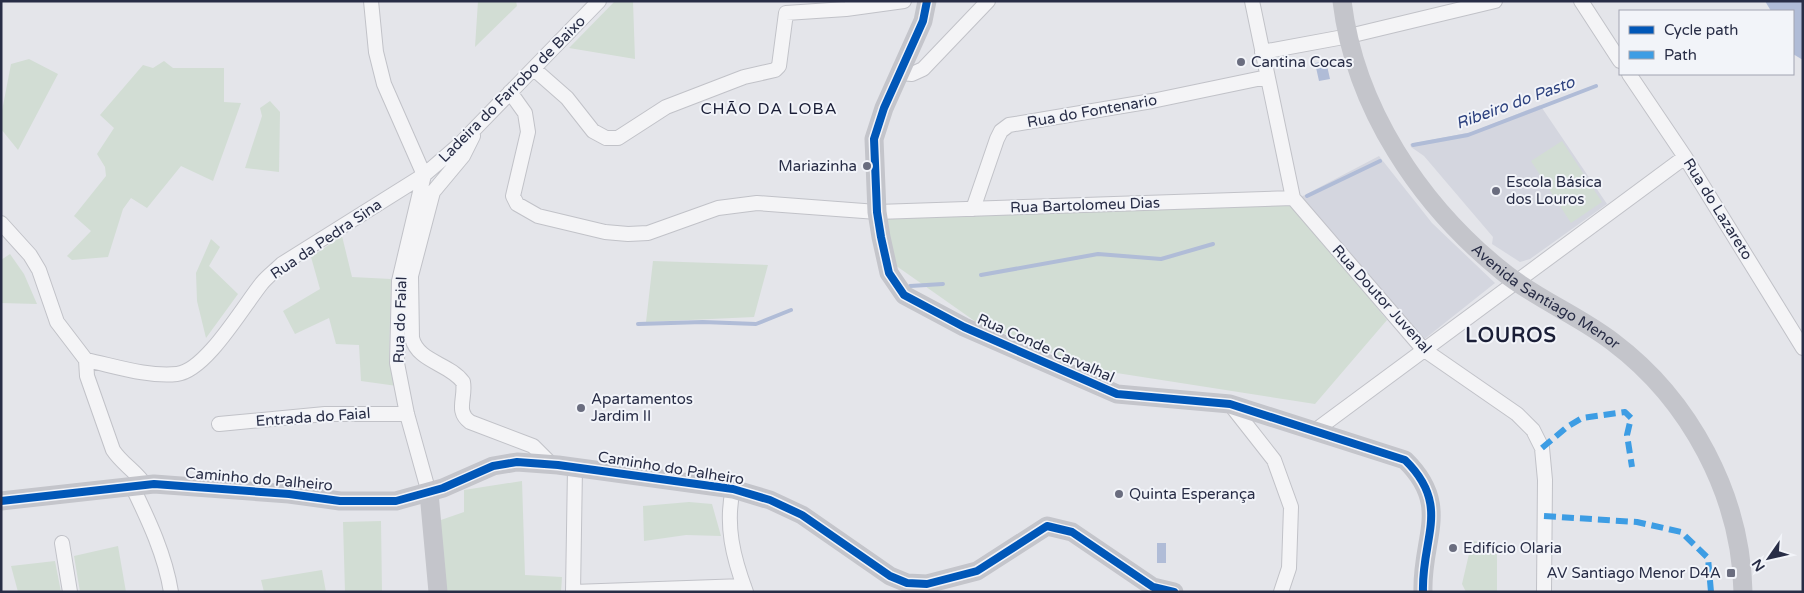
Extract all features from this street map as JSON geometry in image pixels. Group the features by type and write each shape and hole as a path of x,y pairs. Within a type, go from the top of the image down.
{"street":[{"path":"371,1 376,52 384,84 424,175"},
{"name":"Ladeira do Farrobo de Baixo","path":"424,175 480,124 599,1"},
{"path":"534,69 567,98 593,131 606,138 618,138 666,107 744,77 775,70 778,66 786,13 846,9 904,1"},
{"name":"Rua Conde Carvalhal","path":"927,1 923,21 884,108 874,138 877,212 889,273 904,296 997,342 1117,394 1230,404 1405,460 1417,471 1432,502 1432,521 1422,574 1423,592"},
{"path":"900,73 912,74 923,69 988,1"},
{"name":"Rua Doutor Juvenal","path":"1252,1 1293,198 1423,349 1517,414 1532,430 1542,448 1545,480 1544,592"},
{"name":"Avenida Santiago Menor","path":"1342,1 1349,36 1364,86 1391,142 1420,188 1466,239 1516,282 1613,341 1648,372 1682,412 1707,453 1720,483 1736,534 1743,592"},
{"path":"1262,52 1349,36 1495,1"},
{"path":"1580,1 1619,60"},
{"name":"Rua do Lazareto","path":"1630,75 1684,157 1803,348"},
{"name":"Rua do Fontenario","path":"973,209 997,139 1001,131 1009,125 1152,101 1267,77"},
{"name":"Rua Bartolomeu Dias","path":"510,92 525,113 528,132 513,196 517,204 538,216 605,232 648,233 718,208 737,204 757,203 877,212 1293,198"},
{"path":"480,124 463,156 433,192 411,276 412,338 415,347 420,353 453,371 463,382 461,414 464,418 533,446 552,465"},
{"path":"1316,430 1684,157"},
{"name":"Rua da Pedra Sina","path":"86,360 145,373 179,374 193,367 206,356 265,280 282,264 424,175"},
{"name":"Rua do Faial","path":"424,175 399,281 398,363 406,414 428,493"},
{"path":"1,224 30,255 39,270 57,322 86,360 87,376 113,450 120,460 139,477 139,487 168,573 171,592"},
{"path":"1230,404 1274,460 1291,507 1289,568 1281,592"},
{"name":"Entrada do Faial","path":"219,424 325,414 406,414"},
{"name":"Caminho do Palheiro","path":"1,501 164,484 368,502 396,501 428,493 493,466 517,462 733,488 770,500 802,515 890,576 926,588 977,571 1046,526 1058,527 1079,535 1153,589 1174,592"},
{"path":"574,468 573,592 745,589 731,544 728,525 733,488"},
{"path":"428,493 438,592"},
{"path":"62,543 70,592"}],"shaded area":[{"path":"478,1 516,1 517,6 475,47"},
{"path":"615,1 633,1 635,59 569,48"},
{"path":"29,59 58,74 18,150 1,129 1,116 11,64"},
{"path":"164,61 173,68 224,68 224,102 241,103 213,181 181,166 147,208 131,198 123,209 108,257 72,260 67,256 91,231 74,216 106,176 105,167 97,154 114,128 100,115 143,65 153,68"},
{"path":"270,101 280,112 279,172 245,168 262,116 260,108"},
{"path":"1540,105 1607,204 1530,259 1520,262 1492,244 1493,237 1424,156 1411,147 1410,144 1472,132"},
{"path":"1562,141 1602,202 1571,223 1531,161"},
{"path":"1379,156 1432,223 1495,283 1422,341 1301,197"},
{"path":"1293,205 1387,320 1315,404 1091,369 976,322 895,265 884,215"},
{"path":"342,236 352,277 391,279 389,360 397,386 361,381 359,345 336,344 329,318 295,334 283,311 320,289 311,257"},
{"path":"211,239 220,247 209,266 238,294 206,338 197,301 196,273"},
{"path":"10,254 24,274 37,304 1,303 1,260"},
{"path":"653,261 768,265 754,317 646,322"},
{"path":"522,481 525,575 562,577 561,592 445,592 438,521 464,512 464,490"},
{"path":"689,502 712,504 721,536 686,535 644,541 643,506"},
{"path":"381,521 382,592 345,592 343,522"},
{"path":"1472,541 1497,544 1497,592 1466,592 1462,584"},
{"path":"118,546 126,592 80,592 74,556"},
{"path":"55,561 61,592 18,592 11,566"},
{"path":"322,570 326,592 264,592 261,580"}],"water":[{"path":"1765,1 1803,1 1803,60 1794,55 1794,10 1770,10"},
{"path":"1326,61 1330,79 1319,81 1315,63"},
{"path":"1157,543 1166,543 1166,563 1157,563"}],"waterway":[{"name":"Ribeiro do Pasto","path":"1413,145 1468,135 1596,86"},
{"name":"Ribeiro do Pasto","path":"1307,196 1380,161"},
{"name":"Ribeiro do Pasto","path":"981,275 1098,254 1161,259 1213,244"},
{"name":"Ribeiro do Pasto","path":"910,286 943,284"},
{"name":"Ribeiro do Pasto","path":"638,324 703,322 756,324 791,310"}],"marked path":[{"path":"1542,448 1567,427 1582,418 1625,412 1631,418 1627,435 1632,467"},
{"path":"1544,516 1637,522 1681,532 1708,558 1711,592"}],"cycle path":[{"path":"927,1 923,21 884,108 874,139 877,212 881,237 889,273 904,295 964,327 1117,394 1230,404 1405,460 1419,477 1427,492 1431,508 1423,592"},
{"path":"1,501 154,484 289,494 340,501 396,501 443,488 493,466 517,462 558,465 733,489 770,500 802,515 890,576 907,583 927,584 977,571 1047,526 1072,532 1153,587 1174,592"}],"place":[{"name":"Cantina Cocas","path":"1241,62"},
{"name":"Mariazinha","path":"867,166"},
{"name":"Escola Básica dos Louros","path":"1496,191"},
{"name":"Apartamentos Jardim II","path":"581,408"},
{"name":"Quinta Esperança","path":"1119,494"},
{"name":"Edifício Olaria","path":"1453,548"},
{"name":"AV Santiago Menor D4A","path":"1731,573"}],"district":[{"name":"CHÃO DA LOBA","path":"769,108"},
{"name":"LOUROS","path":"1511,335"}]}
